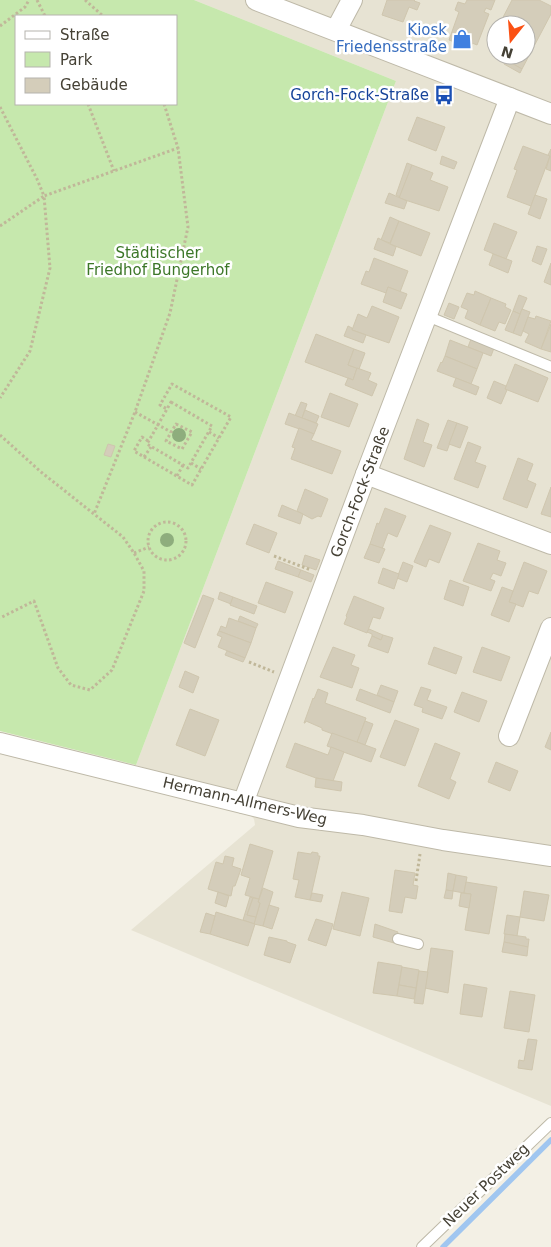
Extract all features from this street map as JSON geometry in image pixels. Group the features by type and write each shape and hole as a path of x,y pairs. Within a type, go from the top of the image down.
{"street":[{"path":"256,0 551,114"},
{"path":"336,30 352,0"},
{"name":"Gorch-Fock-Straße","path":"242,802 510,98"},
{"path":"366,474 551,544"},
{"path":"510,736 551,628"},
{"name":"Hermann-Allmers-Weg","path":"0,743 299,816 551,856"}],"lane":[{"path":"427,316 551,367"},
{"path":"398,939 418,944"},
{"name":"Neuer Postweg","path":"422,1247 551,1123"}],"path":[{"path":"0,26 25,6 29,0"},
{"path":"37,0 44,15"},
{"path":"85,0 102,15"},
{"path":"88,105 114,171"},
{"path":"94,514 135,412 170,313 188,227 178,148 164,105"},
{"path":"0,108 44,196 50,268 30,351 0,398"},
{"path":"0,226 44,196 178,148"},
{"path":"148,441 158,425 171,402 212,426 188,468 147,444 148,441 142,437 134,451 192,485 230,417 172,384 160,405 167,409"},
{"path":"135,412 171,432"},
{"path":"176,424 192,432 182,449 166,440 171,432 176,424"},
{"path":"209,432 219,438"},
{"path":"0,435 41,472 123,537 144,571 144,591 112,670 90,690 71,685 58,668 34,602 0,618"},
{"path":"144,458 151,446"},
{"path":"191,463 201,469"},
{"path":"176,476 183,465"},
{"path":"160,523 174,523 184,534 186,541 180,554 173,558 159,558 149,547 150,533 160,523"},
{"path":"134,553 149,547"},
{"path":"274,556 328,576"},
{"path":"249,662 290,678"},
{"path":"416,881 424,836"}],"shaded area":[{"path":"194,0 551,0 551,1106 131,930 255,825 254,819 230,794 136,765 396,81"}],"green space":[{"name":"Städtischer Friedhof Bungerhof","path":"0,0 194,0 396,81 136,765 0,731"}],"building":[{"path":"387,0 415,0 420,3 417,10 409,7 403,22 382,15"},
{"path":"467,0 495,0 491,10 486,8 484,12 489,14 486,15 486,22 477,45 472,43 471,48 449,40 459,12 455,10 458,2 465,4"},
{"path":"512,0 539,0 551,6 551,14 536,42 536,15 504,15"},
{"path":"506,65 515,65 522,69 520,73"},
{"path":"515,65 524,65 522,69"},
{"path":"417,117 445,127 436,151 408,140"},
{"path":"523,146 550,156 531,206 507,197 517,170 514,169"},
{"path":"551,149 551,171 546,169"},
{"path":"442,156 457,162 454,169 440,164"},
{"path":"407,163 412,165 400,197 396,195"},
{"path":"412,165 433,173 430,180 448,187 439,211 399,198"},
{"path":"389,193 407,201 404,209 385,203"},
{"path":"535,195 547,199 540,219 528,214"},
{"path":"390,217 399,221 390,243 381,240"},
{"path":"399,221 430,233 421,256 390,244"},
{"path":"494,223 517,232 506,259 484,250"},
{"path":"378,238 396,247 393,256 374,249"},
{"path":"537,246 547,249 541,265 532,261"},
{"path":"493,254 512,261 508,273 489,265"},
{"path":"374,258 408,271 400,292 388,287 386,293 361,284 366,271 369,272"},
{"path":"551,263 551,285 544,282"},
{"path":"388,287 407,294 401,309 383,302"},
{"path":"475,291 491,298 480,325 465,318 468,310 461,307 467,293 474,295"},
{"path":"519,295 527,298 520,314 513,311"},
{"path":"491,298 506,304 505,307 511,310 505,324 499,322 495,331 480,325"},
{"path":"449,303 459,307 454,319 444,315"},
{"path":"372,306 399,317 389,343 352,330 358,314 367,318"},
{"path":"522,309 530,312 521,336 513,333"},
{"path":"513,311 520,314 513,333 505,330"},
{"path":"536,316 551,321 541,349 525,342 529,334 523,331 528,317 535,319"},
{"path":"551,324 551,352 541,349"},
{"path":"348,326 352,330 366,335 363,343 344,336"},
{"path":"316,334 354,349 348,365 357,368 353,380 305,362"},
{"path":"471,339 494,348 491,356 468,347"},
{"path":"450,340 483,353 477,369 445,356"},
{"path":"354,349 365,353 359,369 348,365"},
{"path":"445,356 477,369 471,384 437,371"},
{"path":"515,364 548,378 538,402 505,389"},
{"path":"357,368 371,373 368,380 377,384 372,396 345,385 348,378 353,380"},
{"path":"456,378 479,387 476,395 453,386"},
{"path":"494,381 506,386 505,389 507,390 501,404 487,398"},
{"path":"330,393 358,404 349,427 321,417"},
{"path":"301,402 307,404 302,418 295,416"},
{"path":"305,410 319,416 316,423 302,418"},
{"path":"289,413 318,424 314,434 285,424"},
{"path":"417,419 429,424 423,442 432,445 424,467 404,459"},
{"path":"448,420 457,423 447,451 437,448"},
{"path":"457,423 468,427 460,448 449,444"},
{"path":"299,428 314,434 311,440 341,451 332,474 291,459 295,448 292,447"},
{"path":"468,442 481,447 475,462 486,466 478,488 454,479"},
{"path":"108,444 115,446 111,457 104,455"},
{"path":"518,458 533,464 527,480 536,484 527,508 503,499"},
{"path":"551,487 551,517 541,514"},
{"path":"305,489 328,499 321,517 318,516 312,519 297,511"},
{"path":"282,505 303,514 300,524 278,516"},
{"path":"385,508 406,516 397,537 388,533 382,549 370,544 377,523 379,524"},
{"path":"254,524 277,533 269,553 246,544"},
{"path":"430,525 451,533 439,563 429,559 426,567 414,562"},
{"path":"478,543 500,551 497,560 506,563 501,576 493,573 490,579 495,581 491,591 463,581"},
{"path":"370,544 385,549 379,563 364,558"},
{"path":"305,555 320,560 316,570 302,565"},
{"path":"278,561 301,570 298,577 275,569"},
{"path":"403,562 413,566 407,582 397,578"},
{"path":"524,562 547,571 538,594 529,591 523,607 509,602"},
{"path":"383,568 399,574 394,589 378,583"},
{"path":"301,570 314,575 311,582 298,577"},
{"path":"450,580 469,587 463,606 444,599"},
{"path":"266,582 293,592 285,613 258,603"},
{"path":"502,587 513,591 509,602 516,604 509,622 491,615"},
{"path":"220,592 233,597 231,604 218,599"},
{"path":"203,595 214,599 195,648 184,643"},
{"path":"354,596 384,608 380,619 373,617 367,633 344,624"},
{"path":"233,597 257,606 254,614 230,605"},
{"path":"240,616 258,624 256,628 238,621"},
{"path":"229,618 256,628 251,643 219,631 221,626 226,628"},
{"path":"369,629 383,635 381,640 367,632"},
{"path":"219,631 251,643 245,658 218,647 222,637 217,635"},
{"path":"383,635 393,638 388,653 368,646 372,636 381,640"},
{"path":"333,647 355,655 351,665 359,668 352,688 320,677"},
{"path":"434,647 462,657 456,674 428,664"},
{"path":"482,647 510,657 501,681 473,672"},
{"path":"227,651 245,658 243,662 225,655"},
{"path":"185,671 199,677 193,693 179,687"},
{"path":"381,685 398,691 394,702 377,695"},
{"path":"421,687 431,690 427,700 447,707 442,719 422,712 423,708 414,705"},
{"path":"318,689 328,693 325,703 366,718 357,743 322,730 322,728 306,721 304,723"},
{"path":"360,689 394,702 390,713 356,700"},
{"path":"462,692 487,701 479,722 454,712"},
{"path":"190,709 219,720 205,756 176,745"},
{"path":"395,720 419,729 405,766 380,757"},
{"path":"365,721 373,724 365,745 357,742"},
{"path":"551,732 551,750 545,747"},
{"path":"332,733 376,749 371,762 327,746"},
{"path":"295,743 328,755 331,747 344,752 333,781 316,778 286,767"},
{"path":"435,743 460,753 450,779 456,782 449,799 418,786"},
{"path":"496,762 518,771 510,791 488,782"},
{"path":"316,778 342,782 341,791 315,787"},
{"path":"250,844 273,851 259,899 245,895 250,878 241,875"},
{"path":"298,852 318,853 318,856 320,856 310,900 295,897 299,880 293,879"},
{"path":"225,856 234,858 232,866 241,869 235,886 233,886 231,896 208,889 216,862 223,864"},
{"path":"395,870 415,873 413,885 418,886 416,899 405,897 402,913 389,911"},
{"path":"448,873 456,875 453,891 446,890"},
{"path":"456,875 467,877 464,893 453,891"},
{"path":"466,882 497,887 489,934 465,930 471,894 464,893"},
{"path":"263,888 273,892 263,926 254,924"},
{"path":"446,890 453,891 452,899 444,898"},
{"path":"524,891 549,895 544,921 520,917"},
{"path":"218,892 229,896 226,907 215,903"},
{"path":"342,892 369,898 360,936 333,929"},
{"path":"312,893 323,895 321,902 310,900"},
{"path":"461,893 471,894 469,908 459,906"},
{"path":"250,897 253,898 247,915 256,917 254,924 243,920"},
{"path":"253,898 259,899 258,902 260,903 256,917 247,915"},
{"path":"269,905 279,908 272,929 263,926"},
{"path":"216,912 255,924 248,946 210,934"},
{"path":"206,913 215,916 210,934 200,932"},
{"path":"507,915 520,917 517,936 504,934"},
{"path":"316,919 333,924 326,946 308,940"},
{"path":"375,924 398,932 394,943 373,937"},
{"path":"505,934 526,937 526,939 529,939 528,947 504,942"},
{"path":"269,937 296,945 290,963 264,955"},
{"path":"504,942 528,947 527,956 502,952"},
{"path":"431,948 453,951 448,993 425,988"},
{"path":"378,962 402,966 397,996 373,993"},
{"path":"402,967 419,970 416,988 399,985"},
{"path":"419,971 428,972 423,1004 414,1003"},
{"path":"464,984 487,988 482,1017 460,1014"},
{"path":"399,985 416,988 414,999 397,996"},
{"path":"510,991 535,995 529,1032 504,1028"},
{"path":"528,1039 537,1040 532,1070 518,1068 519,1060 524,1061"}],"waterway":[{"path":"443,1247 551,1140"}],"place":[{"name":"Kiosk Friedensstraße","path":"462,39"},
{"name":"Gorch-Fock-Straße","path":"444,95"}]}
